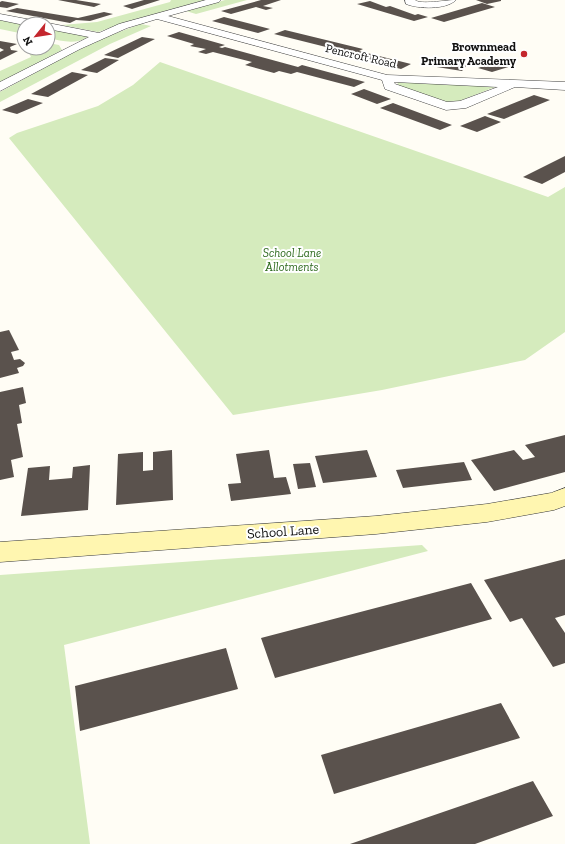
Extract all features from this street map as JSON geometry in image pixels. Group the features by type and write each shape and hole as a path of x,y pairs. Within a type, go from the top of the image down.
{"street":[{"path":"0,87 76,47 123,26 216,0"},
{"path":"410,0 409,2 413,4 424,6 451,0"},
{"name":"Pencroft Road","path":"156,16 387,78 565,86"},
{"path":"0,17 16,20"},
{"path":"56,28 100,36"},
{"path":"62,44 76,47"},
{"path":"387,78 390,86 446,106 462,105 517,83"},
{"name":"School Lane","path":"0,552 376,525 487,513 565,498"}],"green space":[{"path":"171,0 205,0 136,19 98,32 62,25 97,22 170,2"},
{"path":"225,0 247,0 196,14 186,11"},
{"path":"0,19 16,22 16,32 0,29"},
{"path":"141,24 151,26 110,44 0,102 0,92 70,54 111,35"},
{"path":"56,29 88,37 73,42 56,40"},
{"path":"56,44 59,45 62,50 56,53"},
{"path":"51,56 0,83 0,71 31,57"},
{"name":"School Lane Allotments","path":"160,62 548,197 565,187 565,332 525,360 382,390 233,415 9,138 17,133 98,106 133,85"},
{"path":"397,81 500,85 457,102 444,103 399,87"},
{"path":"422,545 428,551 64,645 90,844 0,844 0,575"}],"building":[{"path":"58,0 76,0 101,4 94,7"},
{"path":"144,0 160,0 132,9 123,6"},
{"path":"261,0 281,0 263,6 273,8 266,10 256,7 231,14 221,11"},
{"path":"476,0 501,0 501,1 487,4"},
{"path":"2,1 19,4 7,8 0,7 0,2"},
{"path":"370,1 415,15 418,14 428,17 414,21 357,4"},
{"path":"482,3 495,7 444,22 431,18"},
{"path":"17,8 78,18 104,12 113,14 90,21 76,20 70,23 56,20 56,16 33,16 6,11"},
{"path":"224,17 270,29 258,33 212,21"},
{"path":"285,30 363,49 359,51 411,64 401,69 345,55 350,53 274,34"},
{"path":"179,32 225,45 219,47 222,48 225,47 298,67 302,65 365,82 354,87 297,72 291,74 279,71 274,73 245,65 252,62 213,52 206,54 198,52 206,49 190,46 194,44 167,36"},
{"path":"142,37 155,39 118,58 104,55"},
{"path":"0,41 16,44 10,47 11,50 16,52 0,60 0,52 4,50 0,48"},
{"path":"105,58 119,60 97,73 81,70"},
{"path":"429,60 467,65 462,71 424,65"},
{"path":"498,61 512,66 492,72 478,68"},
{"path":"72,72 88,75 48,97 31,94"},
{"path":"364,89 391,99 377,104 351,94"},
{"path":"534,95 550,100 504,119 487,114"},
{"path":"28,99 43,103 17,114 2,110"},
{"path":"393,103 452,125 440,130 380,108"},
{"path":"485,116 501,122 477,132 460,126"},
{"path":"565,156 565,172 542,184 523,177"},
{"path":"9,330 19,350 11,352 14,360 20,359 25,363 23,366 17,368 19,373 0,378 0,332"},
{"path":"23,387 26,403 19,405 22,423 17,424 23,457 11,460 14,477 0,480 0,392"},
{"path":"565,435 565,472 494,491 471,460 514,450 523,460 535,457 525,445"},
{"path":"172,450 173,500 116,505 118,454 143,452 143,471 153,470 153,452"},
{"path":"269,450 274,478 286,477 291,494 231,501 228,484 241,483 236,454"},
{"path":"367,450 377,477 323,483 315,456"},
{"path":"464,462 472,480 403,488 396,470"},
{"path":"310,463 316,487 298,489 293,464"},
{"path":"90,465 88,510 21,516 28,468 50,466 49,480 72,478 73,467"},
{"path":"565,559 565,615 555,618 565,633 565,663 553,667 522,618 510,622 484,580"},
{"path":"471,583 492,619 275,678 261,638"},
{"path":"226,648 238,689 80,731 75,686"},
{"path":"501,703 520,738 334,794 321,755"},
{"path":"533,781 553,816 475,844 350,844"}],"place":[{"name":"Brownmead Primary Academy","path":"524,54"}]}
